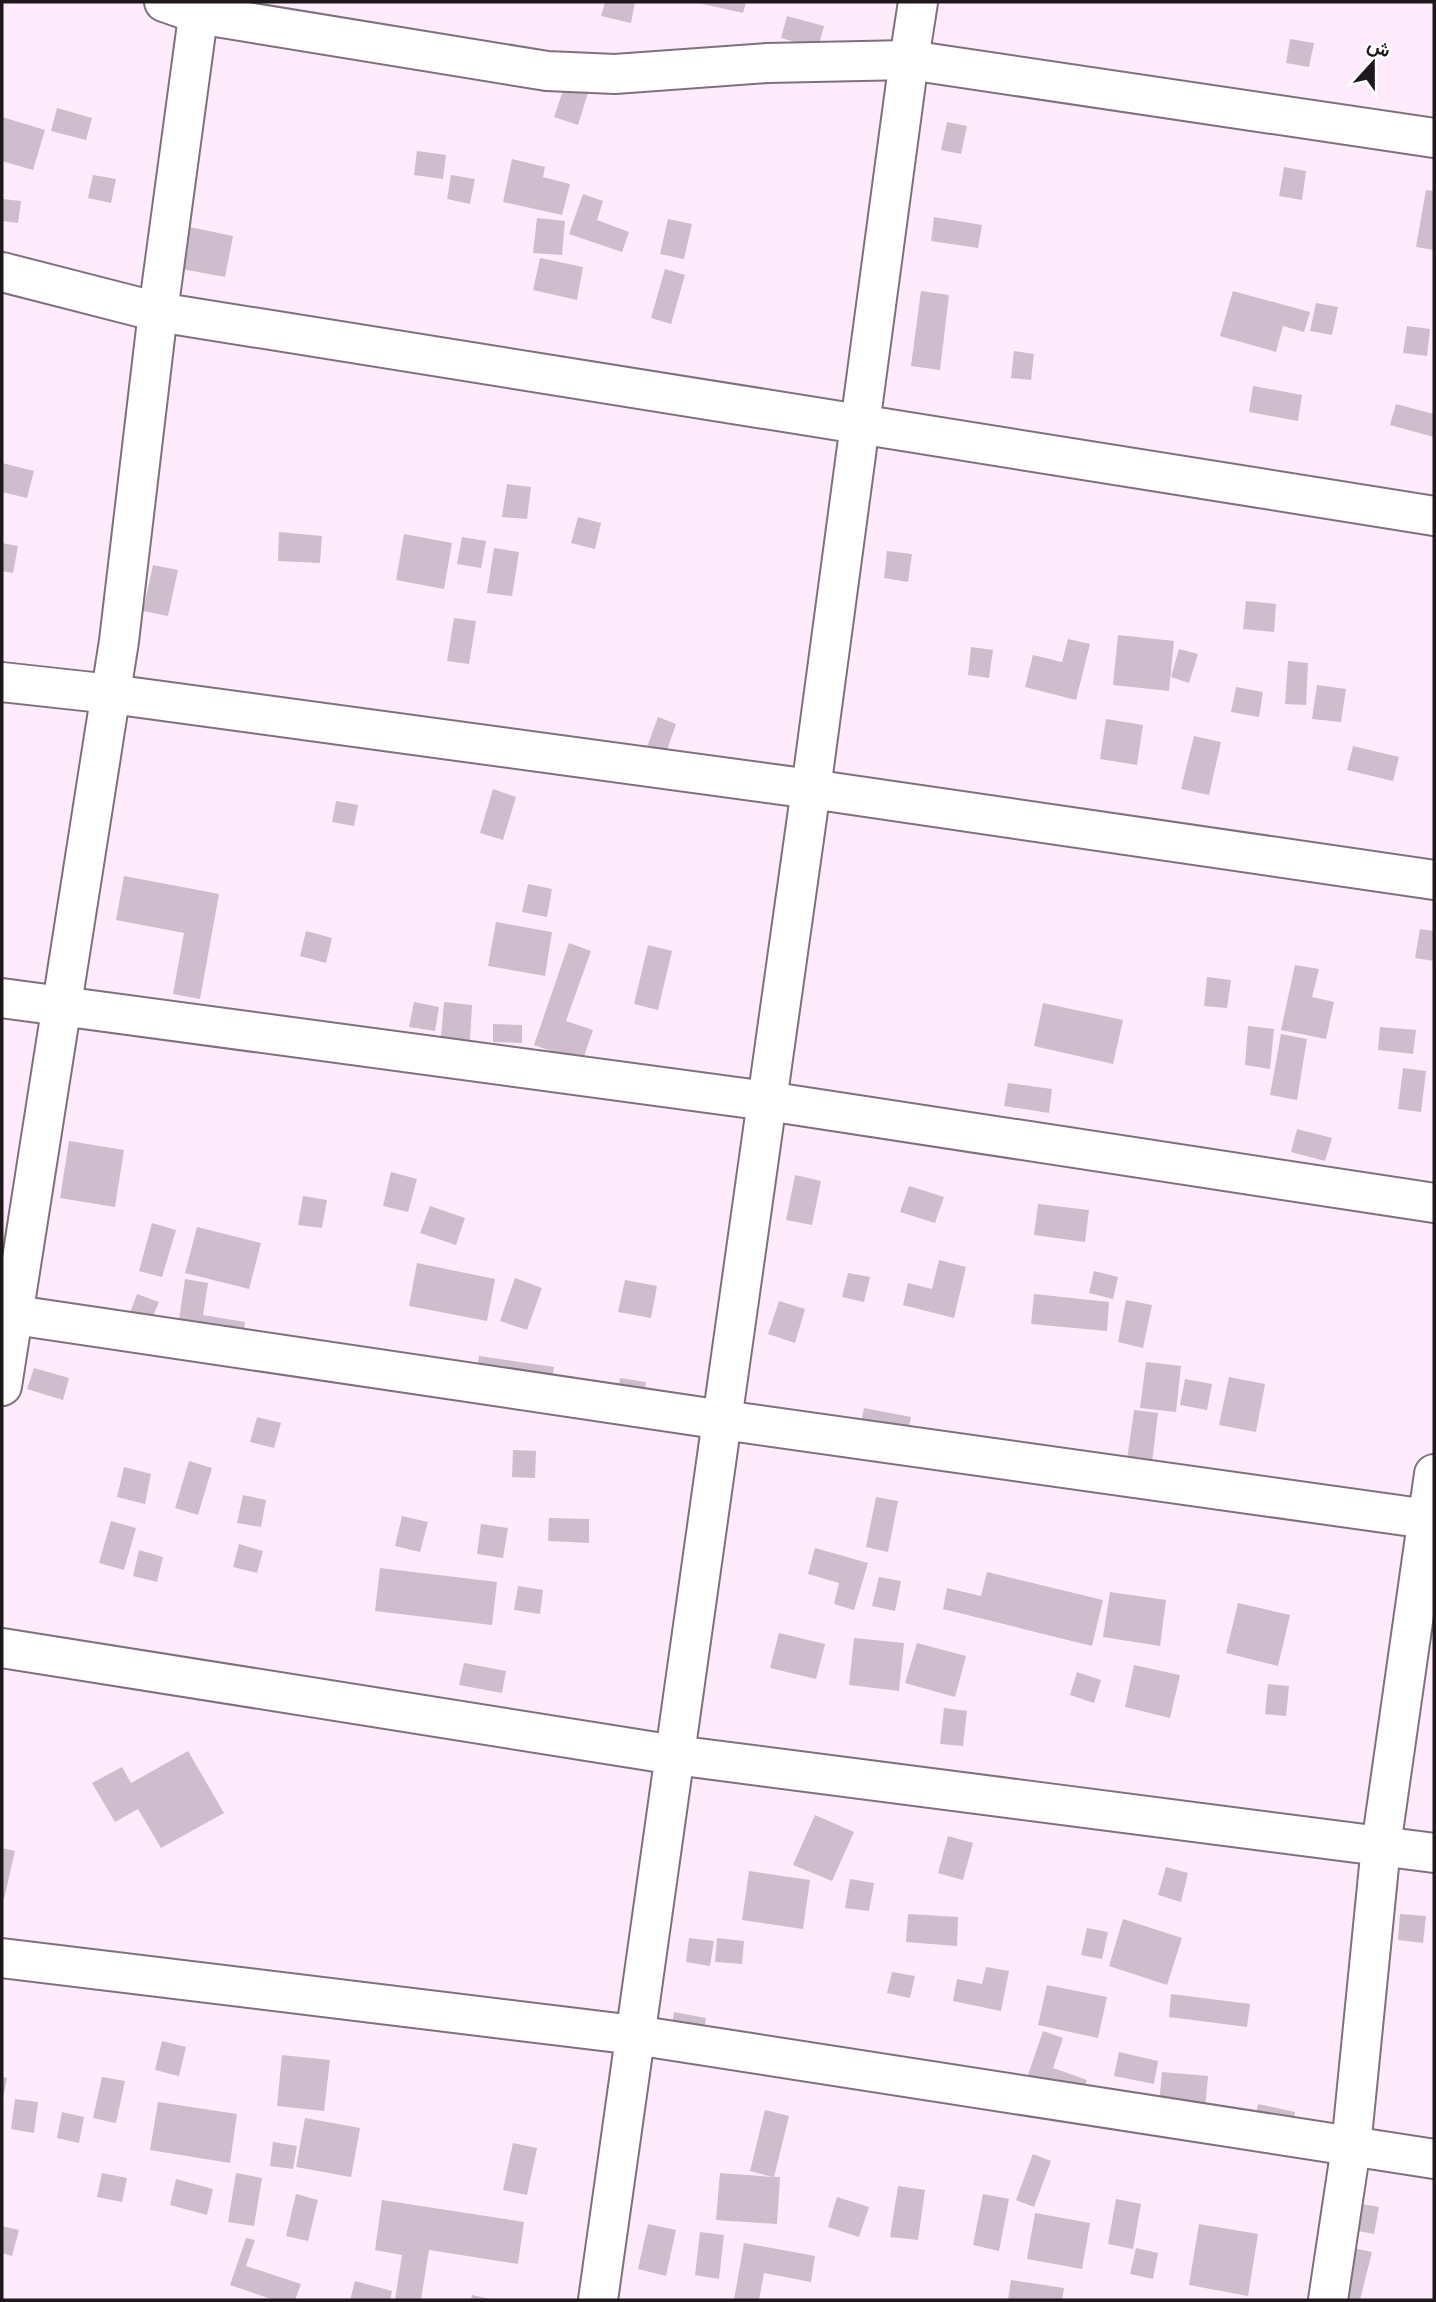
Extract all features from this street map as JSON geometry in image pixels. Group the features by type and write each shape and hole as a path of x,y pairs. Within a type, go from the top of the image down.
{"street":[{"path":"598,2300 811,789 918,2"},
{"path":"2,1387 7,1314 62,1008 119,641 158,312 187,6 547,71 615,74 767,63 909,60 1434,138"},
{"path":"2,272 158,312 1434,516"},
{"path":"2,682 111,694 811,789 1434,880"},
{"path":"2,998 767,1101 1434,1203"},
{"path":"7,1314 723,1420 1431,1519"},
{"path":"1328,2300 1352,2147 1381,1846 1431,1519 1434,1474"},
{"path":"2,1648 675,1755 1434,1853"},
{"path":"2,1958 635,2035 1434,2159"}],"building":[{"path":"605,2 635,2 631,23 601,16"},
{"path":"694,2 746,2 743,13"},
{"path":"787,16 824,26 818,48 781,38"},
{"path":"1290,39 1314,43 1309,67 1286,63"},
{"path":"569,73 592,80 578,125 554,117"},
{"path":"57,108 92,118 86,140 51,131"},
{"path":"2,117 45,130 33,170 2,161"},
{"path":"947,122 967,126 961,154 941,150"},
{"path":"417,151 446,155 443,179 414,175"},
{"path":"512,159 545,167 543,177 570,184 562,215 503,202"},
{"path":"1284,167 1306,171 1302,200 1279,196"},
{"path":"93,175 116,179 111,203 88,198"},
{"path":"451,175 475,179 470,204 447,199"},
{"path":"1426,190 1434,191 1434,250 1416,247"},
{"path":"583,194 603,201 597,220 629,232 622,252 569,234"},
{"path":"2,199 21,201 18,223 2,221"},
{"path":"934,217 982,225 978,248 931,241"},
{"path":"537,218 565,221 562,255 533,253"},
{"path":"668,219 692,224 684,259 660,254"},
{"path":"190,227 233,236 225,277 182,269"},
{"path":"540,258 583,267 577,300 533,290"},
{"path":"665,269 685,275 671,324 651,318"},
{"path":"921,291 949,295 940,370 911,366"},
{"path":"1233,291 1310,312 1304,332 1283,326 1276,352 1220,336"},
{"path":"1316,303 1338,307 1332,335 1310,331"},
{"path":"1407,326 1430,329 1427,356 1403,353"},
{"path":"1014,351 1034,354 1031,380 1011,378"},
{"path":"1253,386 1302,395 1298,421 1249,412"},
{"path":"1396,404 1434,414 1434,437 1390,425"},
{"path":"2,463 34,471 27,498 2,492"},
{"path":"507,484 531,487 527,519 502,517"},
{"path":"578,517 601,523 595,549 571,543"},
{"path":"279,532 322,536 320,563 278,561"},
{"path":"404,534 452,543 444,589 396,580"},
{"path":"462,537 486,541 481,568 457,564"},
{"path":"2,543 18,546 13,573 2,571"},
{"path":"494,548 519,552 512,596 487,593"},
{"path":"887,551 912,554 908,582 884,578"},
{"path":"153,565 178,570 168,616 143,611"},
{"path":"1246,601 1276,604 1274,632 1243,629"},
{"path":"454,618 476,621 469,664 447,661"},
{"path":"1118,635 1174,641 1169,691 1113,685"},
{"path":"1068,639 1090,644 1076,700 1025,687 1033,655 1062,662"},
{"path":"971,647 993,650 989,678 968,675"},
{"path":"1179,649 1198,654 1189,683 1171,677"},
{"path":"1288,661 1308,663 1306,705 1285,704"},
{"path":"1317,685 1346,689 1341,722 1312,719"},
{"path":"1236,687 1263,692 1259,717 1231,712"},
{"path":"658,717 676,724 666,753 647,747"},
{"path":"1106,719 1143,725 1137,765 1100,759"},
{"path":"1194,736 1221,742 1209,795 1181,789"},
{"path":"1353,746 1399,757 1393,781 1347,770"},
{"path":"493,789 516,797 503,840 480,833"},
{"path":"336,801 358,805 354,826 332,822"},
{"path":"124,876 219,894 200,999 173,994 184,933 116,920"},
{"path":"528,884 552,889 547,917 522,912"},
{"path":"496,922 552,932 545,976 488,966"},
{"path":"1420,929 1434,931 1434,961 1415,958"},
{"path":"306,931 332,938 326,963 300,956"},
{"path":"569,943 591,951 566,1021 593,1030 582,1062 534,1045"},
{"path":"648,945 672,951 658,1010 634,1004"},
{"path":"1295,965 1319,969 1312,997 1334,1002 1326,1039 1281,1030"},
{"path":"1207,977 1231,980 1227,1008 1204,1006"},
{"path":"414,1002 439,1007 435,1031 409,1027"},
{"path":"444,1002 472,1005 470,1040 441,1038"},
{"path":"1043,1003 1123,1020 1113,1064 1034,1046"},
{"path":"493,1024 522,1025 522,1043 493,1042"},
{"path":"1248,1026 1274,1029 1270,1069 1245,1065"},
{"path":"1380,1027 1416,1030 1413,1054 1378,1050"},
{"path":"1281,1034 1307,1039 1297,1100 1270,1095"},
{"path":"1403,1068 1426,1071 1421,1112 1398,1109"},
{"path":"1008,1083 1052,1089 1049,1113 1004,1106"},
{"path":"1297,1129 1332,1138 1325,1161 1291,1152"},
{"path":"69,1141 124,1150 115,1207 60,1198"},
{"path":"391,1172 417,1179 408,1212 383,1206"},
{"path":"795,1175 821,1181 812,1225 786,1220"},
{"path":"909,1186 944,1197 935,1223 900,1212"},
{"path":"303,1196 327,1200 322,1228 298,1225"},
{"path":"1038,1204 1089,1210 1085,1242 1034,1235"},
{"path":"430,1206 465,1218 456,1245 420,1233"},
{"path":"152,1223 176,1230 162,1277 139,1271"},
{"path":"197,1227 261,1243 249,1289 185,1273"},
{"path":"939,1260 966,1267 954,1318 903,1305 908,1283 932,1289"},
{"path":"417,1263 495,1279 487,1321 409,1306"},
{"path":"1094,1271 1118,1277 1113,1299 1089,1293"},
{"path":"848,1273 870,1277 864,1302 842,1297"},
{"path":"515,1278 542,1288 527,1330 500,1321"},
{"path":"185,1279 208,1283 203,1315 245,1322 243,1344 177,1333"},
{"path":"625,1280 657,1286 651,1318 618,1312"},
{"path":"137,1294 159,1302 149,1326 128,1318"},
{"path":"1034,1294 1109,1302 1107,1331 1031,1324"},
{"path":"1126,1300 1152,1305 1143,1348 1118,1342"},
{"path":"779,1301 805,1309 795,1343 768,1334"},
{"path":"479,1356 554,1367 550,1394 475,1382"},
{"path":"1146,1362 1181,1366 1176,1412 1140,1408"},
{"path":"34,1368 69,1378 63,1400 27,1389"},
{"path":"1229,1377 1265,1384 1256,1432 1219,1425"},
{"path":"620,1378 646,1382 643,1406 617,1402"},
{"path":"1185,1379 1212,1384 1207,1410 1180,1405"},
{"path":"864,1408 911,1417 906,1442 859,1433"},
{"path":"1134,1410 1158,1413 1151,1471 1126,1467"},
{"path":"257,1417 281,1423 274,1448 250,1442"},
{"path":"513,1450 536,1451 535,1478 512,1477"},
{"path":"189,1461 212,1468 198,1515 175,1508"},
{"path":"124,1467 151,1474 145,1504 117,1497"},
{"path":"243,1495 266,1500 261,1527 237,1523"},
{"path":"876,1497 898,1501 888,1552 866,1547"},
{"path":"402,1516 428,1522 420,1552 395,1546"},
{"path":"549,1518 589,1519 589,1543 548,1541"},
{"path":"111,1521 136,1528 124,1570 99,1563"},
{"path":"481,1524 508,1528 503,1558 477,1554"},
{"path":"239,1544 263,1551 257,1573 233,1567"},
{"path":"815,1548 868,1563 854,1610 834,1604 839,1583 808,1574"},
{"path":"139,1550 163,1557 157,1582 133,1576"},
{"path":"380,1568 497,1582 492,1625 375,1611"},
{"path":"987,1572 1103,1600 1092,1646 943,1609 947,1588 981,1596"},
{"path":"879,1577 901,1581 895,1611 872,1606"},
{"path":"518,1586 543,1590 540,1614 514,1610"},
{"path":"1110,1592 1166,1600 1160,1646 1103,1637"},
{"path":"1238,1603 1290,1615 1278,1666 1226,1653"},
{"path":"779,1633 825,1644 816,1679 770,1668"},
{"path":"854,1638 904,1643 899,1691 849,1685"},
{"path":"917,1643 966,1656 955,1697 905,1683"},
{"path":"464,1663 506,1671 502,1693 459,1685"},
{"path":"1134,1665 1180,1675 1170,1718 1125,1707"},
{"path":"1077,1672 1101,1680 1094,1703 1070,1695"},
{"path":"1268,1684 1289,1686 1286,1716 1265,1714"},
{"path":"944,1708 967,1711 963,1746 940,1744"},
{"path":"188,1751 224,1813 161,1848 138,1809 115,1822 92,1783 122,1767 131,1783"},
{"path":"815,1815 854,1832 832,1881 793,1865"},
{"path":"948,1836 973,1843 963,1880 938,1873"},
{"path":"2,1848 15,1851 4,1899 2,1898"},
{"path":"1166,1867 1188,1873 1181,1902 1158,1895"},
{"path":"749,1871 810,1880 803,1929 742,1920"},
{"path":"850,1879 874,1883 869,1911 845,1908"},
{"path":"908,1914 958,1917 957,1946 906,1942"},
{"path":"1400,1914 1426,1916 1423,1943 1398,1940"},
{"path":"1123,1919 1182,1938 1167,1985 1109,1966"},
{"path":"1087,1928 1108,1932 1102,1959 1081,1955"},
{"path":"689,1938 714,1941 710,1966 686,1962"},
{"path":"717,1938 744,1941 742,1964 715,1962"},
{"path":"986,1967 1009,1971 1001,2011 953,2001 957,1979 982,1984"},
{"path":"892,1972 915,1976 910,1998 887,1993"},
{"path":"1047,1985 1107,1997 1098,2038 1038,2025"},
{"path":"1171,1994 1250,2004 1247,2027 1169,2017"},
{"path":"674,2012 706,2018 702,2044 670,2038"},
{"path":"1043,2031 1063,2038 1053,2068 1087,2080 1080,2103 1025,2084"},
{"path":"162,2041 186,2047 179,2076 155,2070"},
{"path":"1119,2052 1158,2061 1154,2084 1114,2076"},
{"path":"282,2055 330,2060 324,2111 277,2106"},
{"path":"1162,2072 1208,2076 1204,2120 1158,2115"},
{"path":"2,2077 7,2078 3,2098 2,2098"},
{"path":"102,2077 125,2081 116,2123 93,2118"},
{"path":"15,2099 38,2102 34,2133 11,2129"},
{"path":"158,2102 237,2114 230,2163 150,2150"},
{"path":"1258,2104 1295,2112 1290,2137 1253,2130"},
{"path":"765,2110 789,2116 774,2177 780,2177 777,2224 716,2220 720,2173 773,2177 750,2171"},
{"path":"62,2112 84,2117 79,2143 57,2138"},
{"path":"305,2118 360,2128 351,2177 296,2167"},
{"path":"273,2142 297,2146 293,2169 270,2166"},
{"path":"513,2143 537,2148 527,2195 503,2190"},
{"path":"1033,2154 1051,2161 1034,2207 1016,2200"},
{"path":"102,2173 127,2178 122,2202 97,2197"},
{"path":"236,2173 262,2178 254,2226 228,2222"},
{"path":"176,2179 213,2189 207,2215 170,2205"},
{"path":"898,2186 925,2190 918,2240 890,2237"},
{"path":"296,2194 318,2200 308,2241 286,2236"},
{"path":"983,2194 1009,2199 999,2251 973,2245"},
{"path":"837,2197 869,2207 859,2237 828,2227"},
{"path":"1116,2199 1141,2204 1133,2249 1108,2244"},
{"path":"382,2200 524,2222 518,2264 429,2250 421,2300 395,2300 402,2255 375,2250"},
{"path":"1351,2202 1379,2207 1374,2234 1347,2229"},
{"path":"1035,2213 1090,2223 1082,2269 1027,2259"},
{"path":"648,2224 676,2230 666,2276 638,2269"},
{"path":"1199,2224 1258,2234 1248,2296 1189,2285"},
{"path":"2,2226 19,2230 12,2256 2,2253"},
{"path":"700,2232 724,2235 719,2279 695,2275"},
{"path":"246,2238 255,2240 246,2266 301,2284 295,2300 274,2300 230,2285"},
{"path":"744,2243 815,2256 811,2282 764,2273 759,2300 734,2300"},
{"path":"1349,2247 1372,2252 1360,2300 1337,2300"},
{"path":"1136,2248 1158,2253 1153,2279 1130,2274"},
{"path":"1011,2280 1064,2288 1062,2300 1008,2300"},
{"path":"355,2281 392,2291 390,2300 350,2300"},
{"path":"472,2295 490,2299 490,2300 471,2300"}]}
